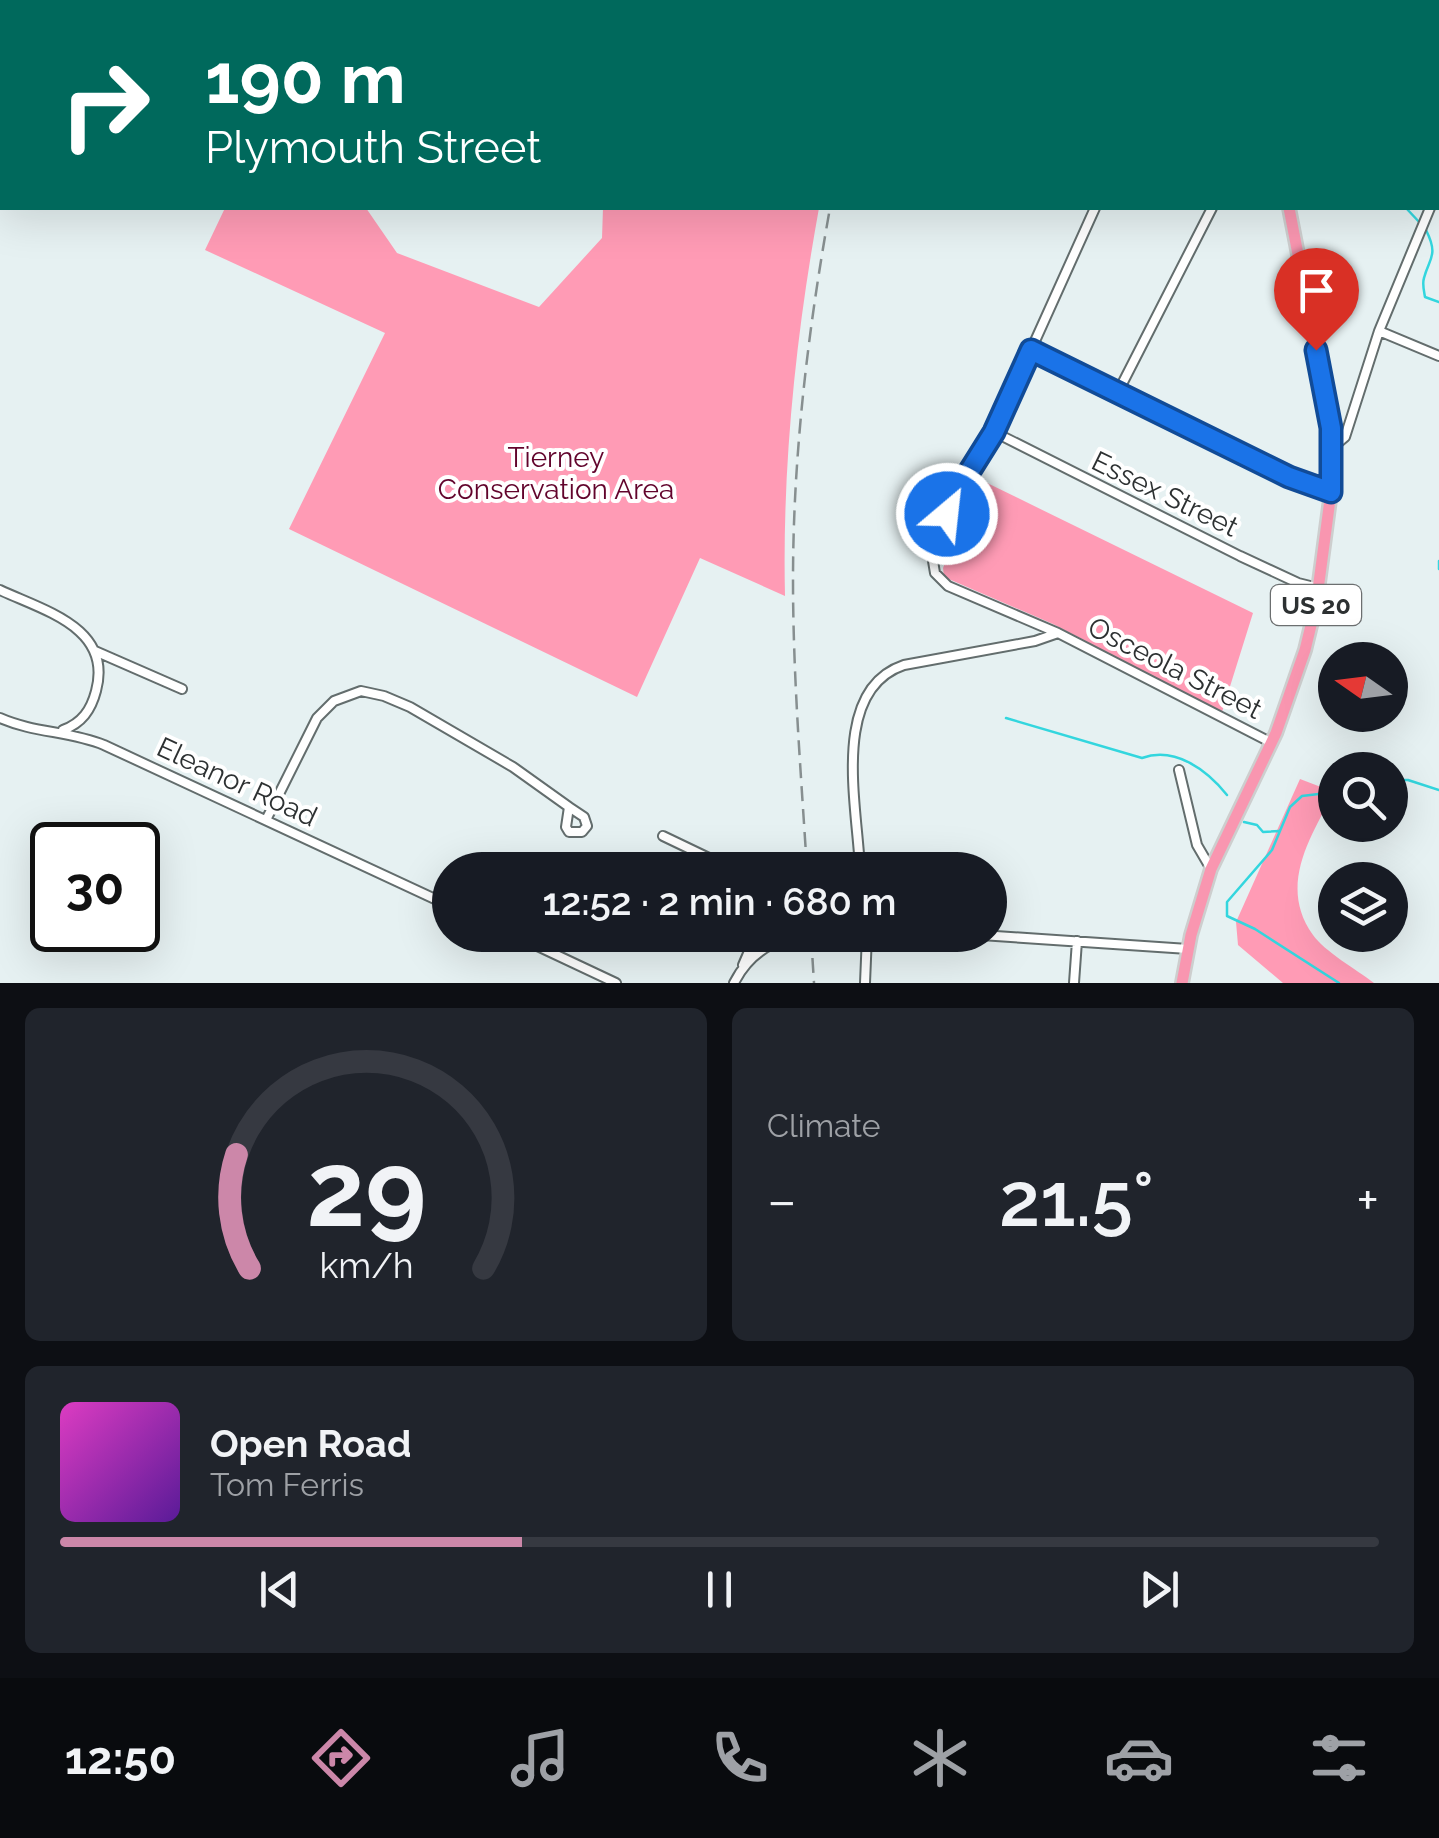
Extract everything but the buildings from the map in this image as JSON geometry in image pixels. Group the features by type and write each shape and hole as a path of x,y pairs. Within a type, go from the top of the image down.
{"highway":[{"name":"US 20","path":"1182,983 1211,869 1272,743 1305,650 1318,588 1331,492 1332,448 1326,398 1288,210"}],"street":[{"path":"994,432 1094,210"},
{"path":"1118,392 1211,210"},
{"path":"1332,448 1346,438 1378,330 1429,210"},
{"path":"1378,330 1439,356"},
{"path":"1031,350 1289,477 1331,492"},
{"name":"Essex Street","path":"994,432 1250,560 1318,588"},
{"name":"Osceola Street","path":"994,432 951,503 935,552 936,573 950,588 1058,633 1272,743"},
{"path":"0,590 82,630 95,651 100,670 93,702 79,724 58,731"},
{"path":"859,852 856,719 872,685 900,666 1058,633"},
{"path":"95,651 182,689"},
{"path":"266,820 320,714 340,697 361,692 410,707 514,768 569,807"},
{"name":"Eleanor Road","path":"0,718 33,730 58,731 104,745 432,898"},
{"path":"1179,770 1197,845 1211,869"},
{"path":"663,836 696,852"},
{"path":"1007,937 1188,949"},
{"path":"1074,983 1077,941"},
{"path":"550,952 616,983"},
{"path":"734,983 748,952"},
{"path":"741,969 761,952"},
{"path":"865,983 867,952"}],"green space":[{"name":"Tierney Conservation Area","path":"224,210 367,210 397,253 539,307 602,238 603,210 819,210 792,401 785,596 700,558 637,697 289,529 385,333 205,250"},
{"path":"981,480 1253,613 1222,712 1053,624 944,577 943,568"},
{"path":"1300,779 1318,786 1318,823 1301,862 1298,880 1303,917 1318,940 1318,952 1332,952 1374,983 1283,983 1238,945 1236,922"}],"waterway":[{"path":"1408,210 1421,224"},
{"path":"1426,230 1432,256 1423,280 1424,292 1425,297 1439,302"},
{"path":"1439,561 1439,569"},
{"path":"1006,718 1142,758 1178,758 1200,769 1227,795"},
{"path":"1408,780 1439,790"},
{"path":"1318,794 1302,796 1290,807 1272,850 1227,902 1227,916 1255,929 1339,983"},
{"path":"1244,822 1257,825 1263,832 1279,831"}],"railway":[{"path":"806,852 794,653 794,533 803,393 830,210"},
{"path":"812,952 814,983"}],"route":[{"path":"947,514 994,432 1031,350 1289,477 1331,492 1331,428 1316,350"}]}
